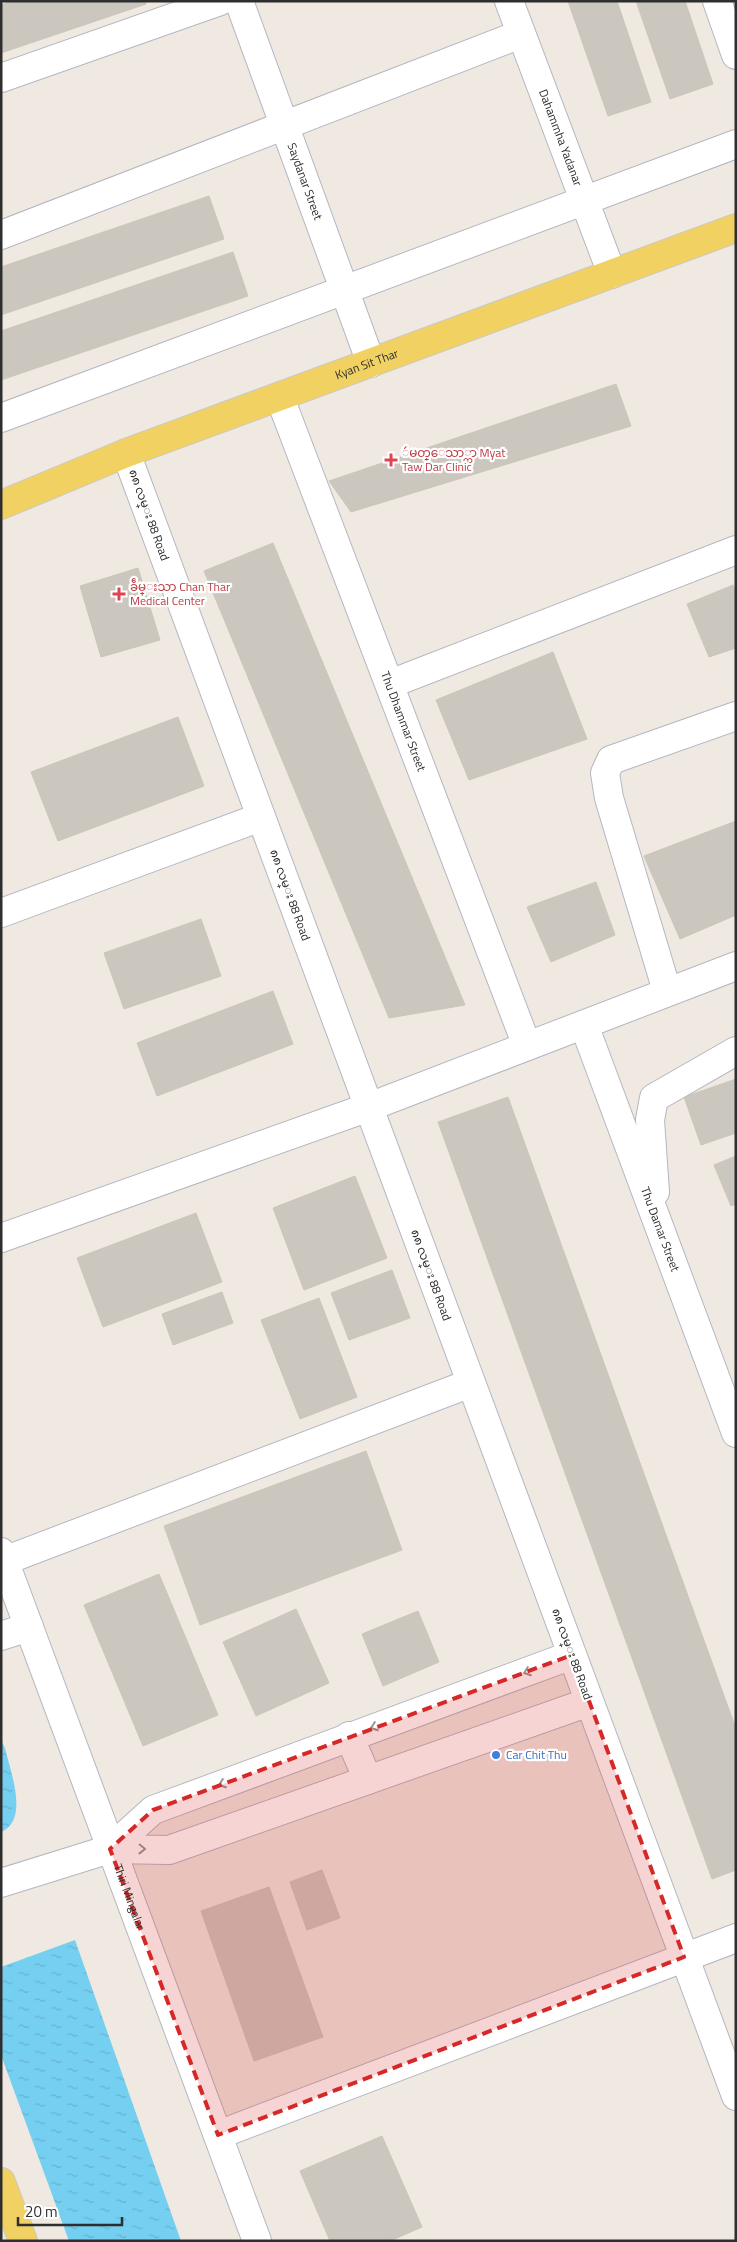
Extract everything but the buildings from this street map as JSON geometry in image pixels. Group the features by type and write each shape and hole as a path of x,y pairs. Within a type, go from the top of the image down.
{"main road":[{"name":"Kyan Sit Thar","path":"1,505 126,454 736,228"},
{"path":"1,2182 23,2241"}],"street":[{"path":"1,78 220,1"},
{"name":"Saydanar Street","path":"239,1 371,363"},
{"name":"Dahammha Yadanar","path":"509,1 612,274"},
{"path":"717,1 736,55"},
{"path":"1,235 521,34"},
{"path":"1,418 736,144"},
{"name":"Thu Dhammar Street","path":"280,398 527,1046"},
{"name":"၈၈ လမ္း 88 Road","path":"126,454 736,2096"},
{"path":"390,684 736,550"},
{"path":"667,991 609,798 605,773 611,760 736,716"},
{"path":"1,913 261,817"},
{"path":"1,1238 369,1107 736,966"},
{"name":"Thu Damar Street","path":"584,1025 736,1432"},
{"path":"657,1221 650,1120 654,1098 736,1051"},
{"path":"3,1556 471,1383"},
{"name":"Thiri Mingalar","path":"3,1556 110,1849 257,2241"},
{"path":"1,1636 29,1627"},
{"path":"110,1849 153,1810 572,1655"},
{"path":"1,1883 110,1849 169,1850 589,1702"},
{"path":"349,1736 368,1780"},
{"path":"218,2135 736,1938"}],"highlighted area":[{"path":"572,1655 684,1957 218,2135 110,1849 153,1810"}],"water":[{"path":"1,1740 14,1782 16,1806 15,1817 10,1826 1,1832"},
{"path":"75,1940 181,2241 69,2241 1,2055 1,1967"}],"place":[{"name":"ဴမတ္ေသာ္တာ Myat Taw Dar Clinic","path":"391,460"},
{"name":"ခဵမ္းသာ Chan Thar Medical Center","path":"119,594"},
{"name":"Car Chit Thu","path":"496,1755"}]}
